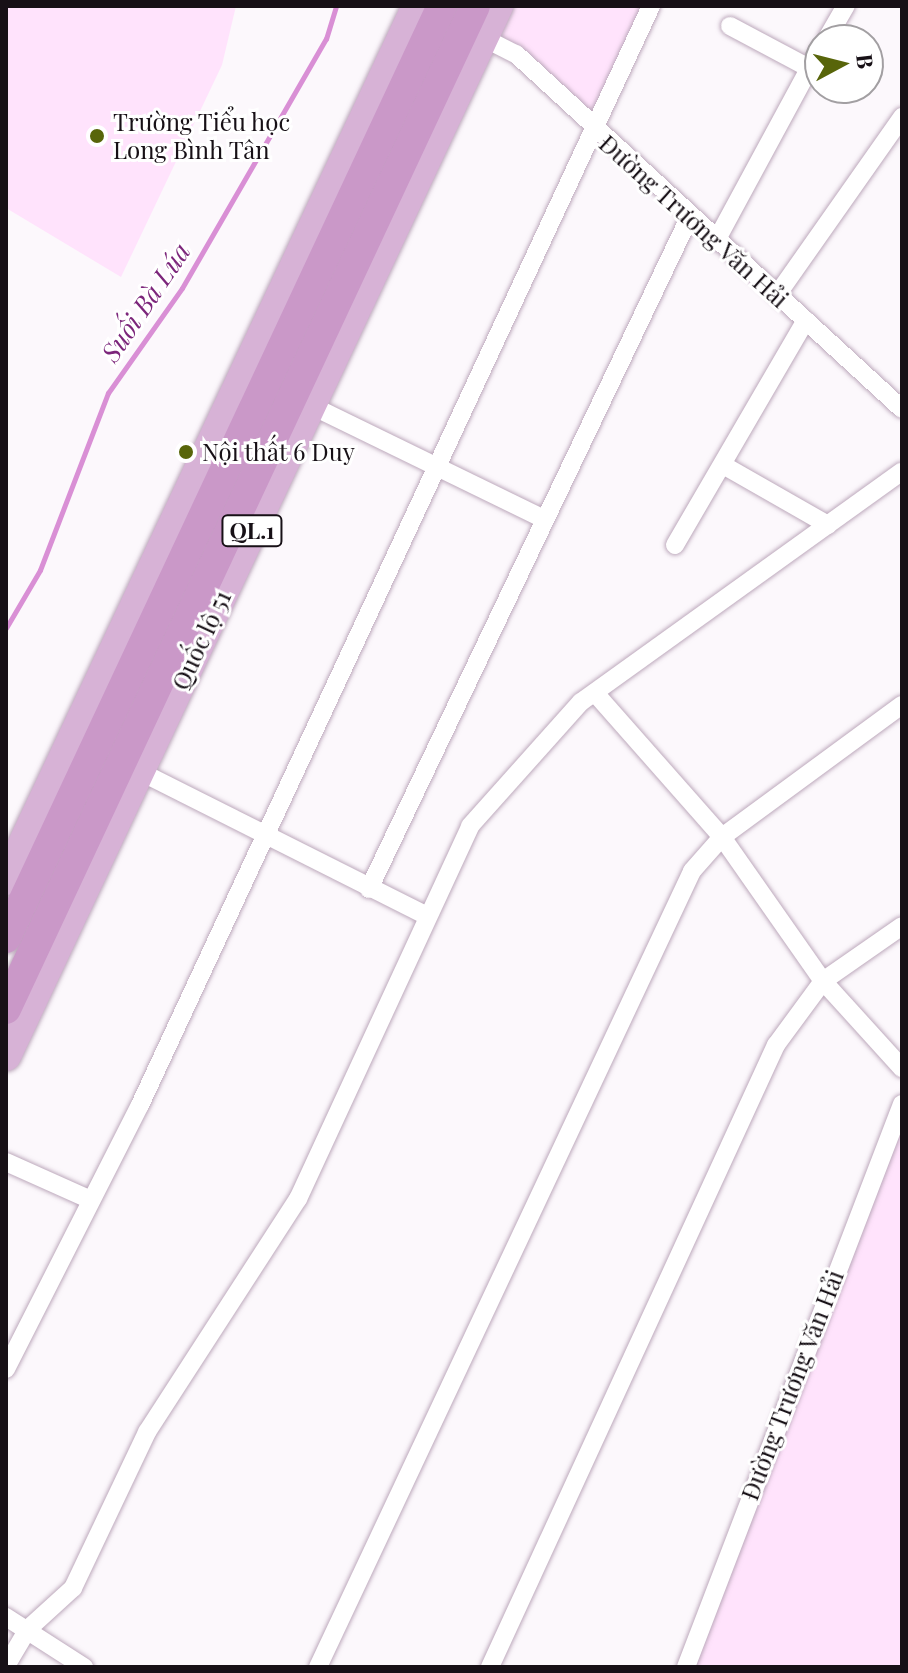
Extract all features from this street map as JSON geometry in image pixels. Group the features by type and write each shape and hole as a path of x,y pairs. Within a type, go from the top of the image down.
{"highway":[{"path":"428,9 475,24"},
{"name":"Quốc lộ 51","path":"6,938 143,616 428,9"},
{"name":"Quốc lộ 51","path":"6,1009 131,768 302,401"}],"main road":[{"name":"Quốc lộ 51","path":"302,401 475,24 498,6"},
{"name":"Quốc lộ 51","path":"6,880 143,616"},
{"name":"Quốc lộ 51","path":"6,1056 131,768"}],"street":[{"path":"6,1369 91,1200 264,836 651,6"},
{"path":"835,24 846,6"},
{"name":"Đường Trương Văn Hải","path":"475,24 516,54 594,131 902,409"},
{"path":"730,26 804,65"},
{"path":"716,241 804,77"},
{"path":"777,295 902,117"},
{"path":"369,889 689,218"},
{"path":"675,545 806,320"},
{"path":"302,401 434,471 544,519"},
{"path":"723,465 828,525"},
{"path":"6,1666 28,1629 73,1588 147,1432 298,1199 425,915 470,826 524,759 595,693 902,471"},
{"path":"595,693 722,837 823,981 902,1068"},
{"path":"318,1667 684,886 722,837 902,705"},
{"path":"131,768 425,915"},
{"path":"490,1667 756,1082 823,981 902,926"},
{"name":"Đường Trương Văn Hải","path":"686,1667 902,1104"},
{"path":"6,1162 91,1200"},
{"path":"6,1617 84,1667"}],"shaded area":[{"name":"Trường Tiểu học Long Bình Tân","path":"6,6 236,6 222,65 121,277 6,208"},
{"path":"509,6 645,6 593,121 495,37"},
{"path":"902,1116 902,1667 693,1667"}],"waterway":[{"name":"Suối Bà Lúa","path":"6,628 40,570 108,393 182,288 326,39 336,6"}],"place":[{"name":"Trường Tiểu học Long Bình Tân","path":"97,136"},
{"name":"Nội thất 6 Duy","path":"186,452"}]}
